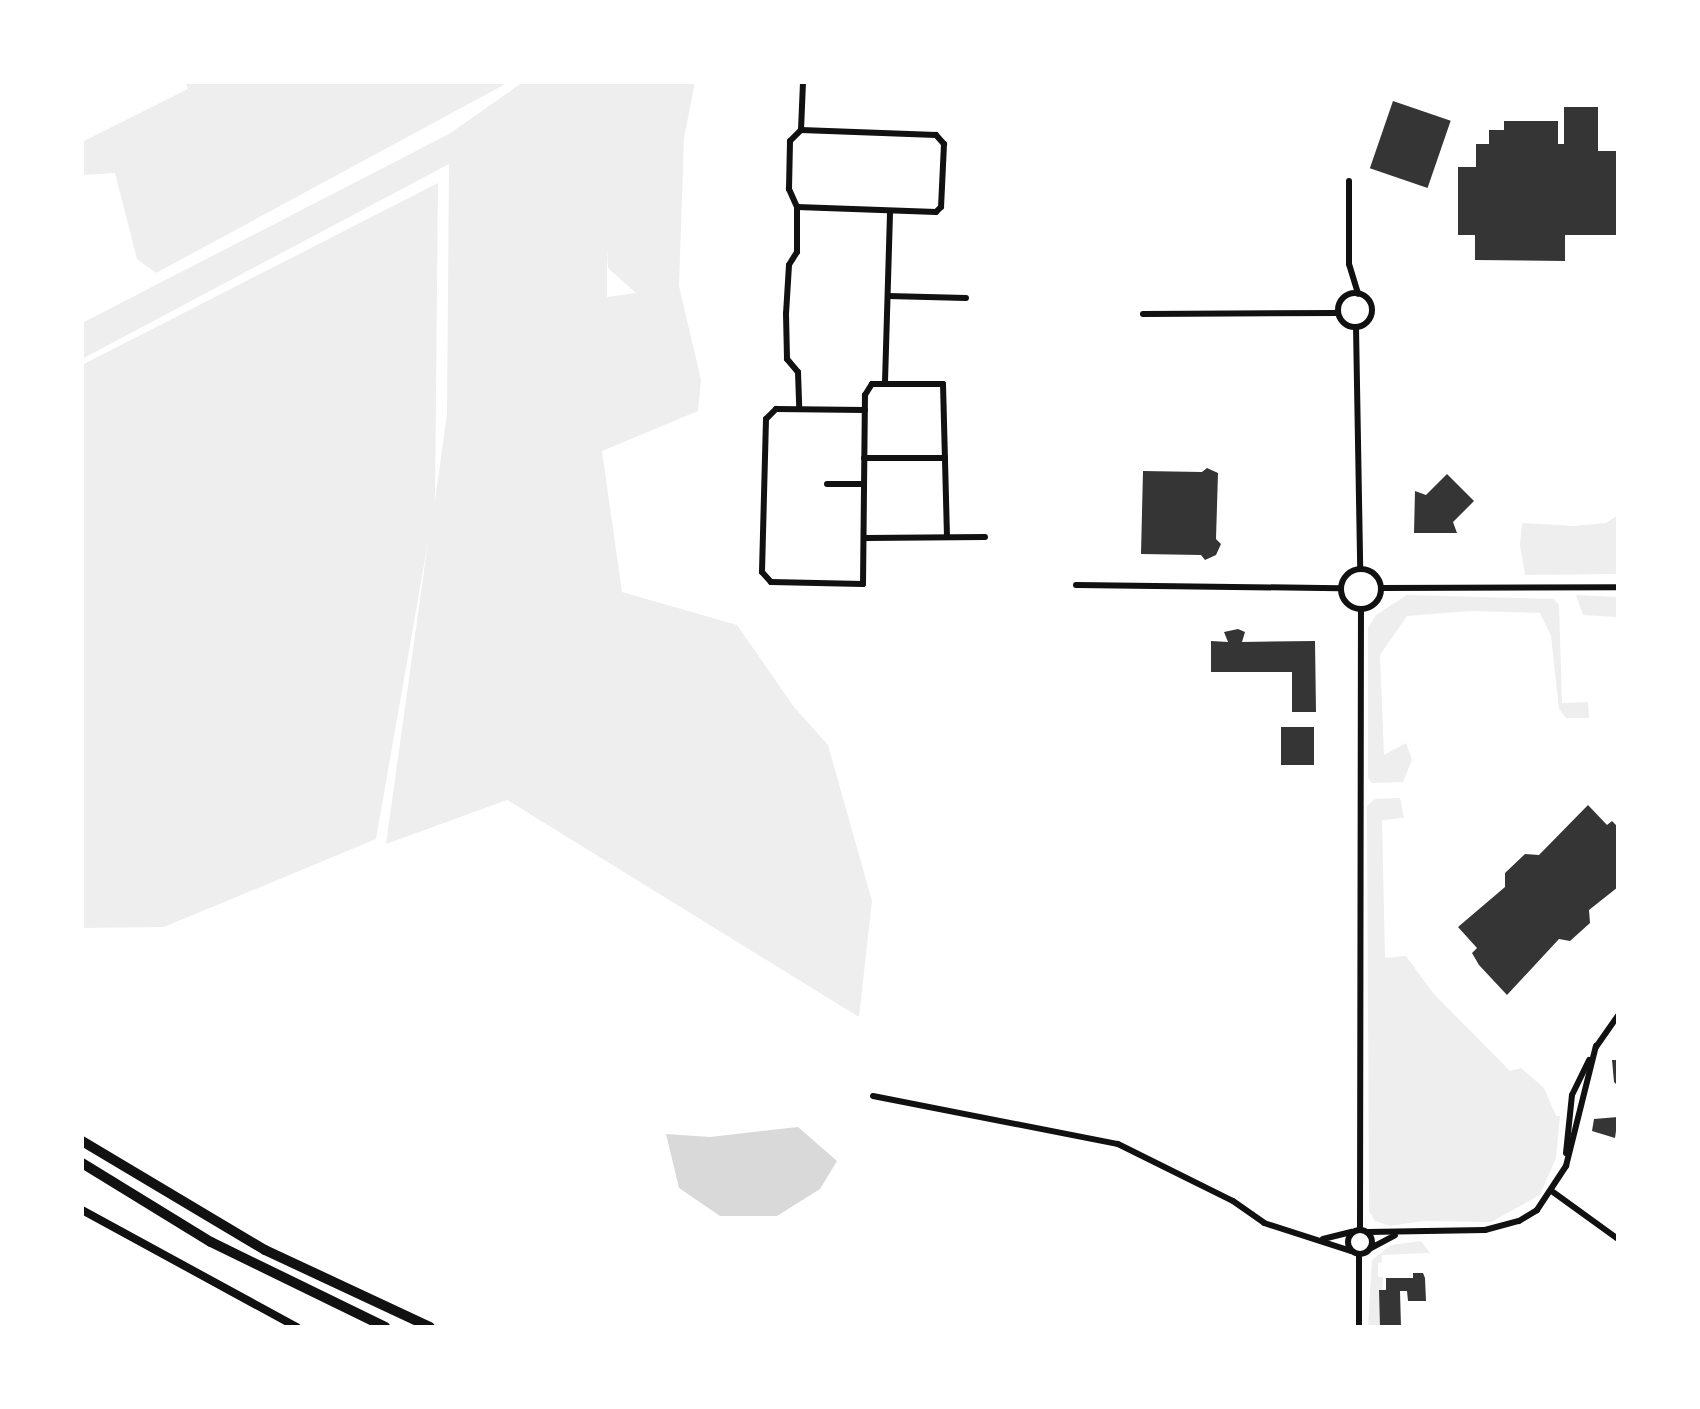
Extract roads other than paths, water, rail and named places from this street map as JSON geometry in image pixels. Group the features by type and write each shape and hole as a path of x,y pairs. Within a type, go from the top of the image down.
{"highway":[{"path":"82,1141 170,1198 265,1250 430,1327"},
{"path":"82,1163 211,1242 384,1327"}],"street":[{"path":"799,409 798,372 787,359 786,314 789,265 797,251 797,207 789,189 790,141 801,130 803,82"},
{"path":"797,207 936,212 941,207 944,144 936,135 801,130"},
{"path":"1338,313 1346,325 1356,327 1366,323 1372,309 1359,294 1349,264 1349,181"},
{"path":"885,382 890,211"},
{"path":"1338,313 1343,298 1359,294"},
{"path":"888,296 966,298"},
{"path":"1143,314 1338,313"},
{"path":"1356,327 1360,568"},
{"path":"865,410 776,409 766,419 762,572 771,582 863,584 865,538 864,484 864,458 865,410 865,395 872,384 943,384 947,536"},
{"path":"864,458 944,458"},
{"path":"827,484 864,484"},
{"path":"865,538 985,537"},
{"path":"1360,568 1376,575 1381,588 1374,604 1361,609 1347,603 1340,587 1345,575 1360,568"},
{"path":"1076,585 1340,587"},
{"path":"1381,588 1618,587"},
{"path":"1360,1230 1361,609"},
{"path":"1321,1239 1360,1230 1397,1234 1501,1227 1537,1210 1553,1192 1566,1166 1596,1046 1618,1016"},
{"path":"873,1096 1118,1144 1233,1201 1264,1223 1321,1239 1359,1254 1397,1234"},
{"path":"1553,1192 1618,1239"},
{"path":"82,1210 297,1327"},
{"path":"1352,1232 1348,1243 1352,1251"},
{"path":"1368,1232 1369,1250"},
{"path":"1359,1254 1359,1327"}]}
